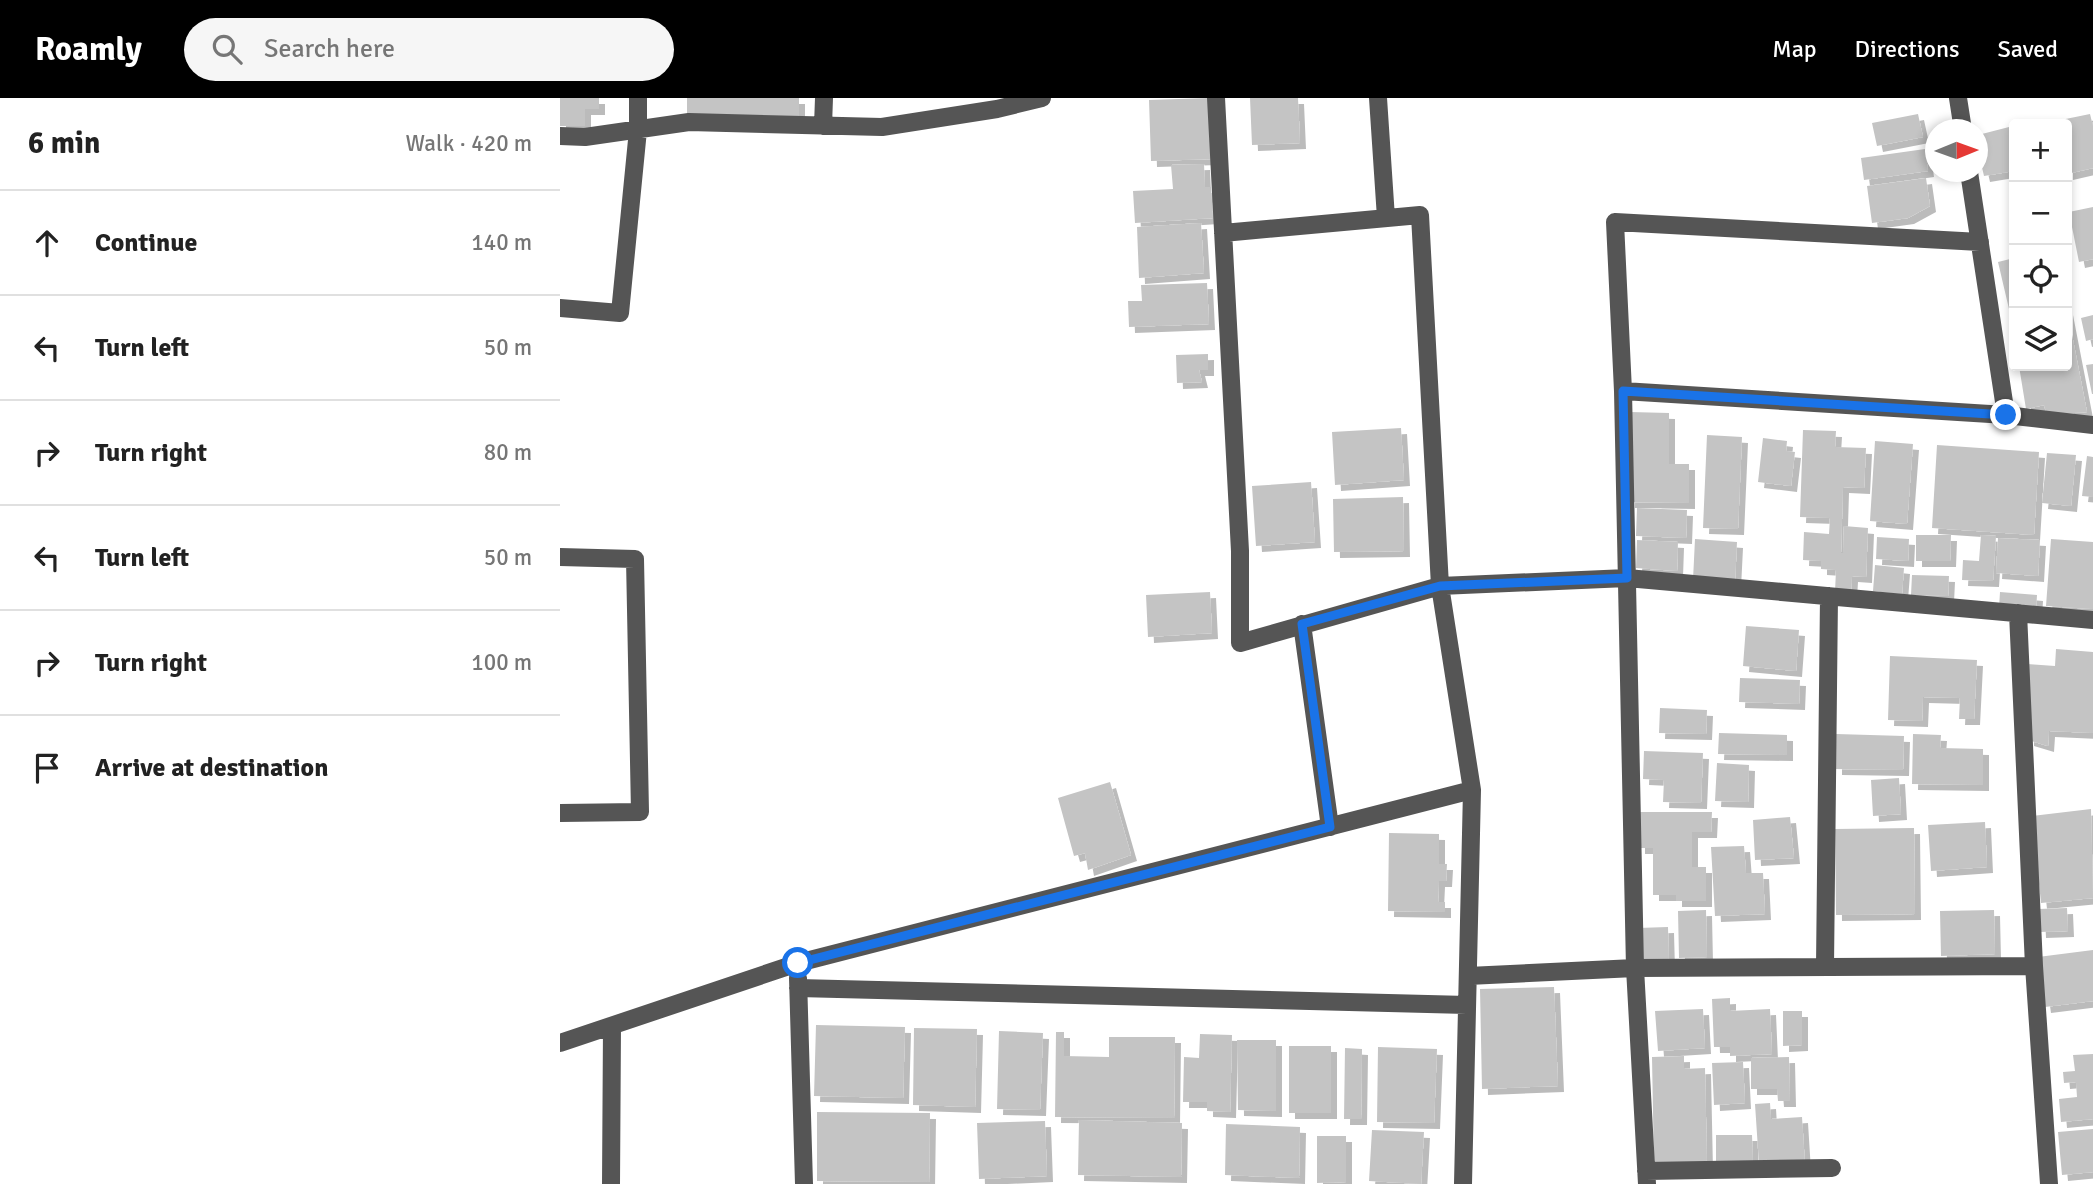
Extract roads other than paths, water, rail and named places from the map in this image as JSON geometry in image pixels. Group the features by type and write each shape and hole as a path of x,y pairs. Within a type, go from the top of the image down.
{"street":[{"path":"560,308 620,313 638,130 638,98"},
{"path":"823,126 824,98"},
{"path":"560,136 584,136 689,122 881,127 997,103 1042,98"},
{"path":"1216,98 1240,551 1240,643 1440,586 1627,578 2093,620"},
{"path":"1378,98 1387,218"},
{"path":"1958,98 1961,119"},
{"path":"1971,182 2006,415"},
{"path":"1223,233 1420,215 1440,586 1472,790 1463,1184"},
{"path":"1832,1168 1647,1177 1635,968 1623,391 1615,222 1980,242"},
{"path":"1623,391 2006,415 2093,425"},
{"path":"560,557 635,559 640,813 560,813"},
{"path":"1825,967 1829,596"},
{"path":"2018,613 2034,966 2049,1184"},
{"path":"1302,624 1330,827"},
{"path":"560,1043 798,963 1472,790"},
{"path":"798,963 804,1184"},
{"path":"1468,976 1635,968 2034,966"},
{"path":"798,988 1467,1004"},
{"path":"611,1184 612,1026"}]}
